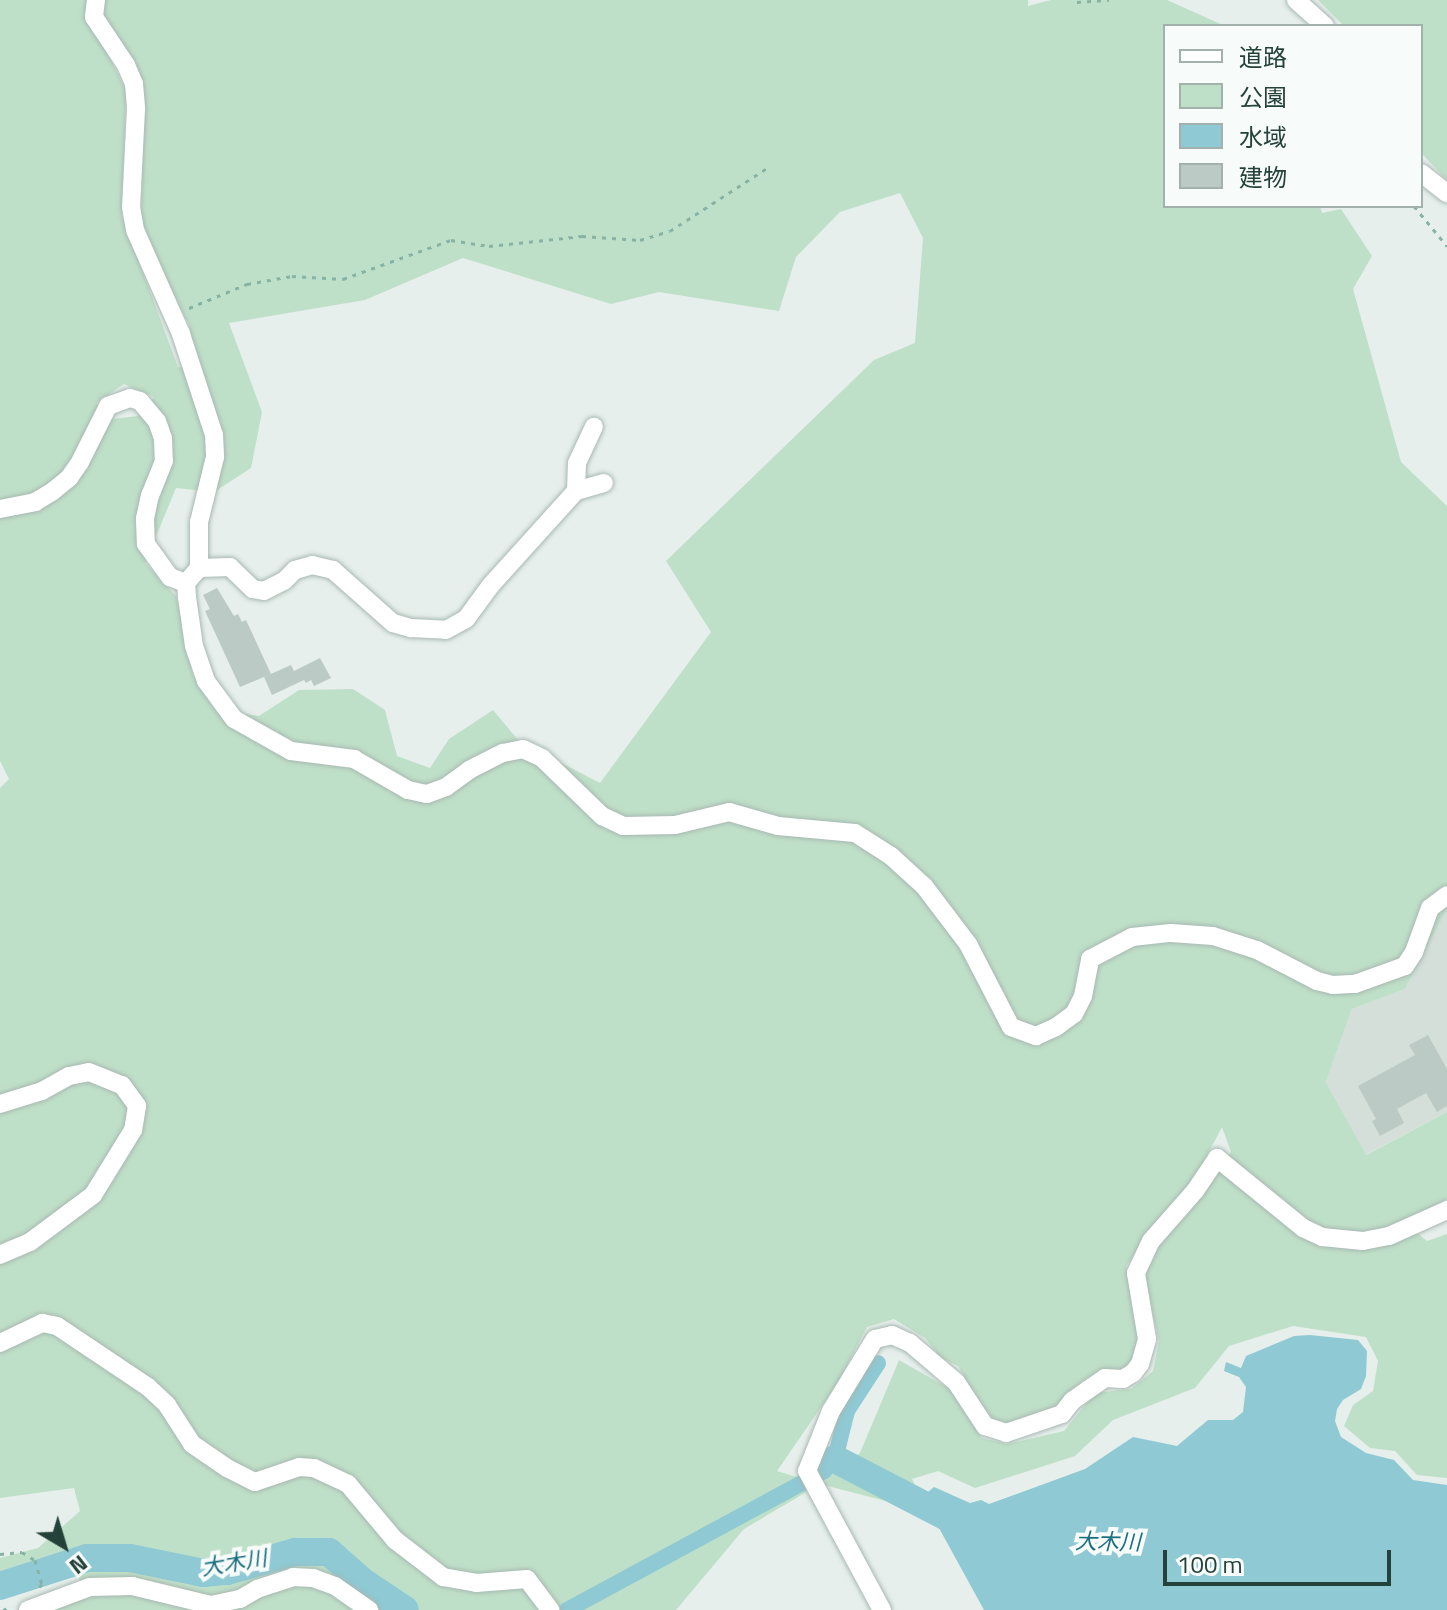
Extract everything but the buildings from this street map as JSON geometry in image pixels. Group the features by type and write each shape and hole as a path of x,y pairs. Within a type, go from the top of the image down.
{"street":[{"path":"96,0 94,17 126,65 134,84 136,109 131,207 135,230 173,315 203,393 214,435 215,457 199,522 199,568 186,583 194,646 206,681 223,708 261,735 291,751 354,759 408,790 427,794 446,787 469,770 503,753 523,749 542,758 602,816 623,826 675,825 729,812 778,826 855,833 891,856 924,886 968,944 1011,1027 1036,1036 1074,1014 1083,996 1090,959 1132,937 1171,933 1213,936 1257,950 1317,981 1333,985 1383,977 1405,966 1414,952 1430,908 1447,895"},
{"path":"1296,0 1323,24"},
{"path":"1423,175 1447,193"},
{"path":"0,509 35,502 53,491 69,478 80,462 108,406 130,398 140,401 157,421 163,438 164,461 150,495 145,519 146,544 170,577 186,583"},
{"path":"576,491 577,463 594,427"},
{"path":"199,568 230,567 253,589 264,591 284,581 295,570 312,565 333,570 393,623 411,628 446,630 466,619 491,585 576,491 604,483"},
{"path":"0,1104 42,1091 69,1076 89,1072 122,1085 137,1106 133,1130 93,1195 23,1247 0,1255"},
{"path":"882,1610 807,1471 831,1411 870,1347 882,1335 910,1343 956,1382 985,1426 1006,1433 1016,1431 1062,1414 1093,1384 1105,1378 1123,1379 1140,1364 1147,1339 1136,1273 1151,1241 1195,1191 1217,1158 1303,1228 1322,1237 1363,1241 1389,1236 1447,1210"},
{"path":"0,1343 42,1323 57,1326 148,1387 167,1405 192,1444 227,1468 255,1482 299,1467 314,1468 348,1484 395,1540 443,1577 476,1583 527,1579 546,1604"},
{"path":"28,1610 90,1587 132,1586 211,1605 240,1599 293,1577 313,1578 335,1586 369,1610"}],"path":[{"path":"1077,2 1109,0"},
{"path":"173,315 247,284 292,276 343,279 451,240 489,246 582,236 640,240 670,231 770,166"},
{"path":"1416,208 1447,246"},
{"path":"0,1554 22,1552 35,1560 42,1584"}],"shaded area":[{"path":"1447,909 1447,1112 1365,1155 1326,1082 1352,1009 1405,989"}],"green space":[{"path":"0,0 1028,0 1028,6 1051,0 1167,0 1221,24 1163,24 1163,208 1321,208 1322,213 1341,209 1372,256 1353,289 1401,462 1447,506 1447,909 1405,989 1352,1009 1326,1082 1366,1155 1447,1112 1447,1199 1403,1222 1427,1241 1447,1234 1447,1478 1417,1475 1395,1451 1370,1448 1344,1426 1353,1405 1373,1391 1378,1361 1366,1337 1293,1326 1229,1346 1195,1388 1113,1420 1075,1456 975,1488 938,1471 912,1479 928,1512 820,1484 744,1529 676,1610 42,1610 88,1591 62,1555 0,1580 0,1558 38,1548 80,1511 74,1488 0,1498 0,788 9,779 0,761","holes":["107,52 124,53 144,90 141,225 154,260 189,324 198,369 178,367 122,216 126,91","900,193 923,238 915,343 874,360 666,561 711,632 600,783 519,741 493,710 449,739 430,768 397,756 385,710 353,689 299,690 259,716 216,710 193,676 176,596 145,563 176,488 214,492 251,468 262,412 229,323 365,300 463,258 611,304 659,292 779,311 796,257 840,212","124,384 154,397 138,416 112,419 96,403","1222,1127 1231,1152 1207,1188 1162,1240 1144,1274 1159,1341 1153,1371 1131,1389 1095,1393 1064,1431 1007,1444 982,1438 950,1389 899,1360 860,1453 820,1484 777,1471 837,1384 867,1327 894,1319 925,1338 940,1357 958,1366 984,1410 997,1423 1023,1422 1056,1407 1081,1382 1100,1370 1122,1370 1133,1360 1138,1339 1126,1266 1200,1169"]},
{"path":"1318,0 1447,0 1447,180 1423,155 1423,24 1342,24"}],"water":[{"path":"1294,1336 1358,1340 1367,1351 1366,1376 1361,1389 1343,1400 1337,1409 1335,1421 1341,1437 1366,1453 1394,1460 1413,1480 1447,1485 1447,1610 984,1610 922,1497 934,1487 970,1503 981,1500 989,1504 1085,1469 1133,1437 1177,1446 1208,1420 1233,1420 1243,1412 1246,1387 1239,1377 1224,1371 1226,1362 1241,1368 1246,1356"}],"waterway":[{"name":"大木川","path":"567,1610 824,1471 835,1459 847,1411 878,1363"},
{"name":"大木川","path":"835,1459 964,1526"},
{"name":"大木川","path":"0,1586 87,1558 130,1558 203,1573 227,1571 295,1552 329,1552 363,1582 405,1610"}]}
